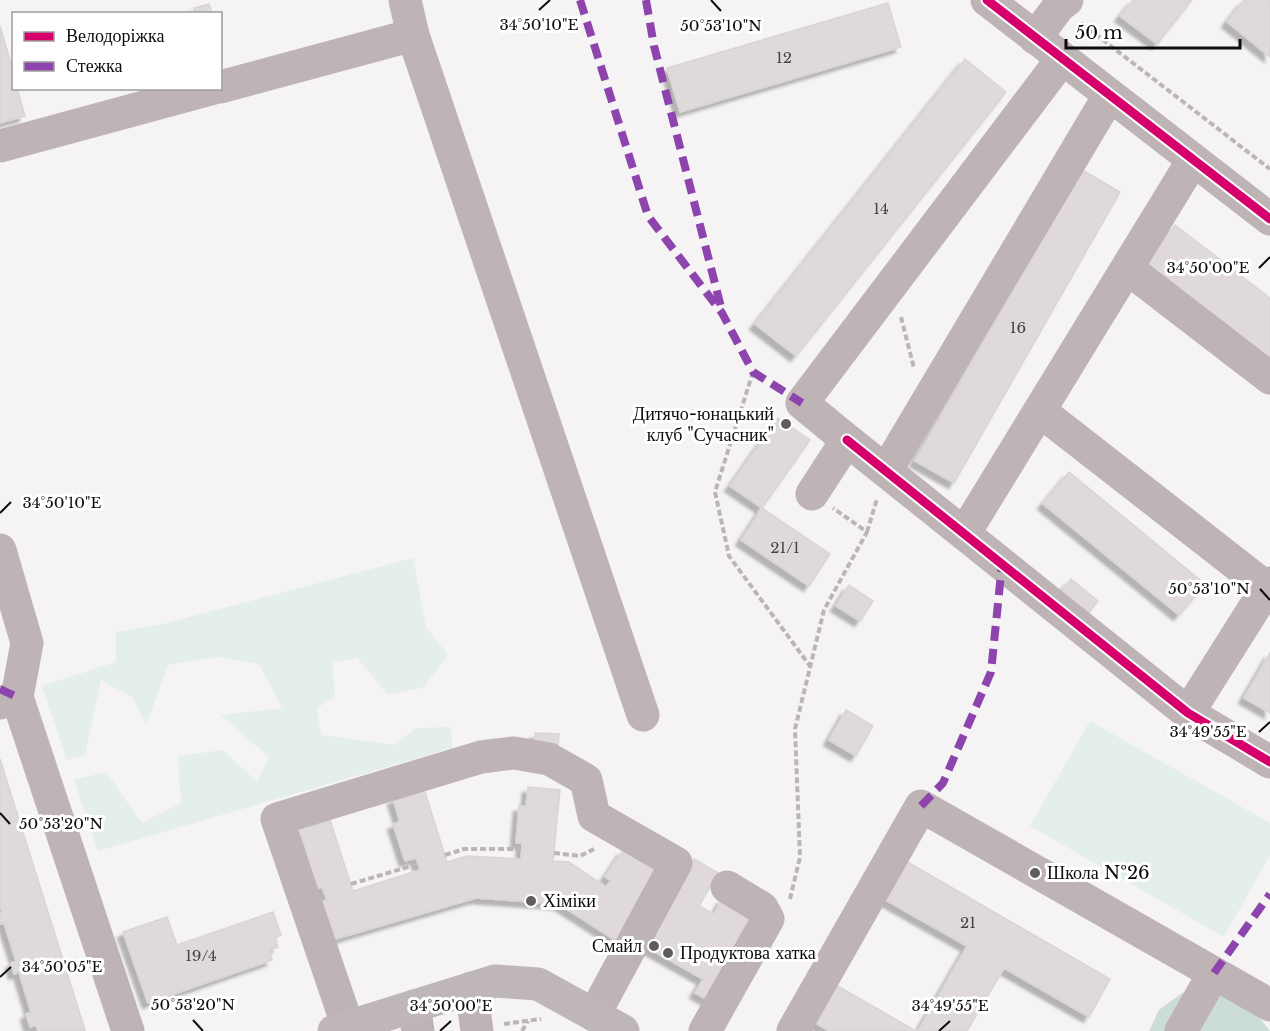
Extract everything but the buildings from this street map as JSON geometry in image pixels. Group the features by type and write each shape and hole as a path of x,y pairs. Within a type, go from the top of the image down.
{"main road":[{"path":"341,1029 416,1019 471,988 495,981 538,984 623,1031"}],"street":[{"path":"405,0 413,35 643,715"},
{"path":"987,0 1193,160 1264,204"},
{"path":"1035,38 1063,3"},
{"path":"222,86 413,35"},
{"path":"1062,59 802,403 1188,713 1270,762"},
{"path":"0,146 207,90"},
{"path":"886,471 1109,96"},
{"path":"964,534 1193,160"},
{"path":"1127,268 1270,378"},
{"path":"1040,411 1268,585 1188,713"},
{"path":"813,494 847,440"},
{"path":"0,550 27,643 9,700 128,1031"},
{"path":"341,1029 277,819 481,757 514,753 549,759 586,780 594,816 676,863 594,1015"},
{"path":"793,1031 921,806 1270,1005"},
{"path":"705,1031 768,919 762,908 727,887"},
{"path":"1180,1031 1214,973"},
{"path":"471,988 477,1029"}],"path":[{"path":"1063,3 1270,169"},
{"path":"892,284 925,406"},
{"path":"753,372 715,492 729,556 810,666"},
{"path":"789,902 800,857 795,729 824,610 867,532 813,494"},
{"path":"445,855 464,849 522,849"},
{"path":"351,884 418,864"},
{"path":"477,1029 551,1018"},
{"path":"522,1031 528,1021"}],"shaded area":[{"path":"413,558 426,627 448,655 424,687 388,695 357,658 332,663 335,697 317,708 321,735 395,745 416,728 451,727 452,748 98,851 74,780 106,772 142,823 181,803 178,756 223,750 257,782 269,757 221,715 282,708 259,664 218,657 168,665 146,725 133,698 101,680 85,755 67,760 42,686 116,662 116,632 163,624"},
{"path":"1090,721 1270,823 1270,855 1224,937 1030,826"}],"green space":[{"path":"1209,992 1248,1003 1270,1031 1149,1031 1159,1010 1182,993"}],"marked path":[{"path":"580,0 648,216 722,313 753,372 802,403"},
{"path":"646,0 654,46 721,307"},
{"path":"921,806 943,783 991,672 1002,564"},
{"path":"0,689 17,697"},
{"path":"1214,973 1270,894"}],"cycle path":[{"path":"987,0 1270,219"},
{"path":"847,440 1188,713 1270,762"}],"place":[{"name":"Дитячо-юнацький клуб \"Сучасник\"","path":"786,424"},
{"name":"Школа №26","path":"1035,873"},
{"name":"Хіміки","path":"531,901"},
{"name":"Смайл","path":"654,946"},
{"name":"Продуктова хатка","path":"668,953"}]}
